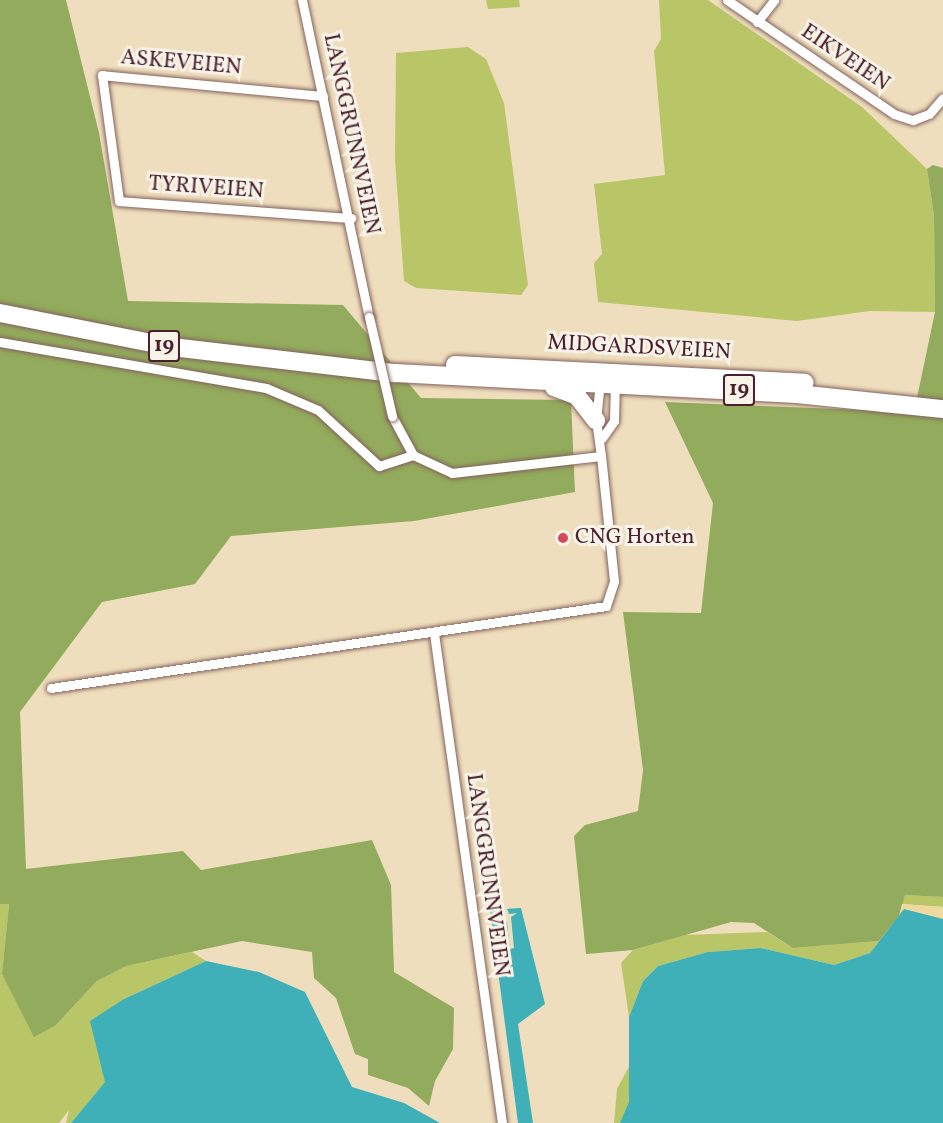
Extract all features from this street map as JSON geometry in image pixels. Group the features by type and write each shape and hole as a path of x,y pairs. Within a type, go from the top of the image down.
{"highway":[{"name":"MIDGARDSVEIEN","path":"0,313 172,347 331,365 535,381 608,379 794,381 943,407"},
{"name":"MIDGARDSVEIEN","path":"331,365 608,379"},
{"name":"19","path":"535,381 577,396 596,420"}],"street":[{"name":"LANGGRUNNVEIEN","path":"302,0 392,416 412,455"},
{"name":"EIKVEIEN","path":"727,0 894,114 913,120 929,114 943,98"},
{"path":"757,22 774,0"},
{"name":"ASKEVEIEN","path":"111,141 102,75 323,96"},
{"name":"TYRIVEIEN","path":"111,141 119,201 351,218"},
{"path":"0,342 266,388 318,410 379,466 412,455 435,468 473,474 601,456"},
{"path":"51,688 606,606 614,581 601,456 602,438 596,420 608,379"},
{"path":"602,438 614,421 608,379"},
{"name":"LANGGRUNNVEIEN","path":"434,633 502,1123"}],"green space":[{"path":"0,0 66,0 99,133 128,301 343,305 421,398 571,400 575,492 414,521 231,536 195,584 102,602 20,712 26,869 183,851 201,870 372,840 391,885 394,972 454,1008 453,1049 435,1081 429,1106 408,1088 368,1075 368,1059 355,1054 336,998 314,978 312,952 242,941 126,966 97,981 56,1025 34,1037 2,974 9,904 0,904"},
{"path":"486,0 519,0 520,7 488,9"},
{"path":"659,0 708,0 862,107 927,169 934,216 935,312 870,311 797,321 598,302 594,263 602,254 594,184 665,175 654,51 661,39"},
{"path":"468,47 486,59 504,103 528,285 521,295 416,288 404,281 395,160 396,53"},
{"path":"933,165 943,168 943,897 905,895 899,916 879,941 793,948 754,923 731,922 633,950 586,954 574,836 585,825 638,811 643,770 623,612 701,613 713,503 665,402 914,412 935,312 934,216 927,169"},
{"path":"905,895 943,897 943,907 902,904"},
{"path":"0,904 9,904 2,975 56,1025 97,981 125,966 192,952 206,961 124,999 105,1082 71,1123 66,1123 69,1110 59,1123 0,1123"},
{"path":"767,932 793,948 879,941 870,953 834,965 761,948 708,952 658,966 643,981 629,1017 621,963 633,950 685,935"},
{"path":"632,1061 634,1123 614,1123 617,1089"}],"sand":[{"path":"902,904 943,907 943,919 905,909 899,916"}],"water":[{"path":"521,908 545,1004 518,1024 533,1123 518,1123 490,910"},
{"path":"904,909 943,919 943,1123 620,1123 629,1102 629,1017 643,981 658,966 708,952 761,948 834,965 870,953"},
{"path":"206,961 259,972 305,992 352,1087 404,1103 440,1123 71,1123 105,1082 90,1021 124,999"}],"pier":[{"path":"506,906 509,914 517,913 511,917 514,948 510,949 507,922 499,923"}],"place":[{"name":"CNG Horten","path":"563,538"}]}
